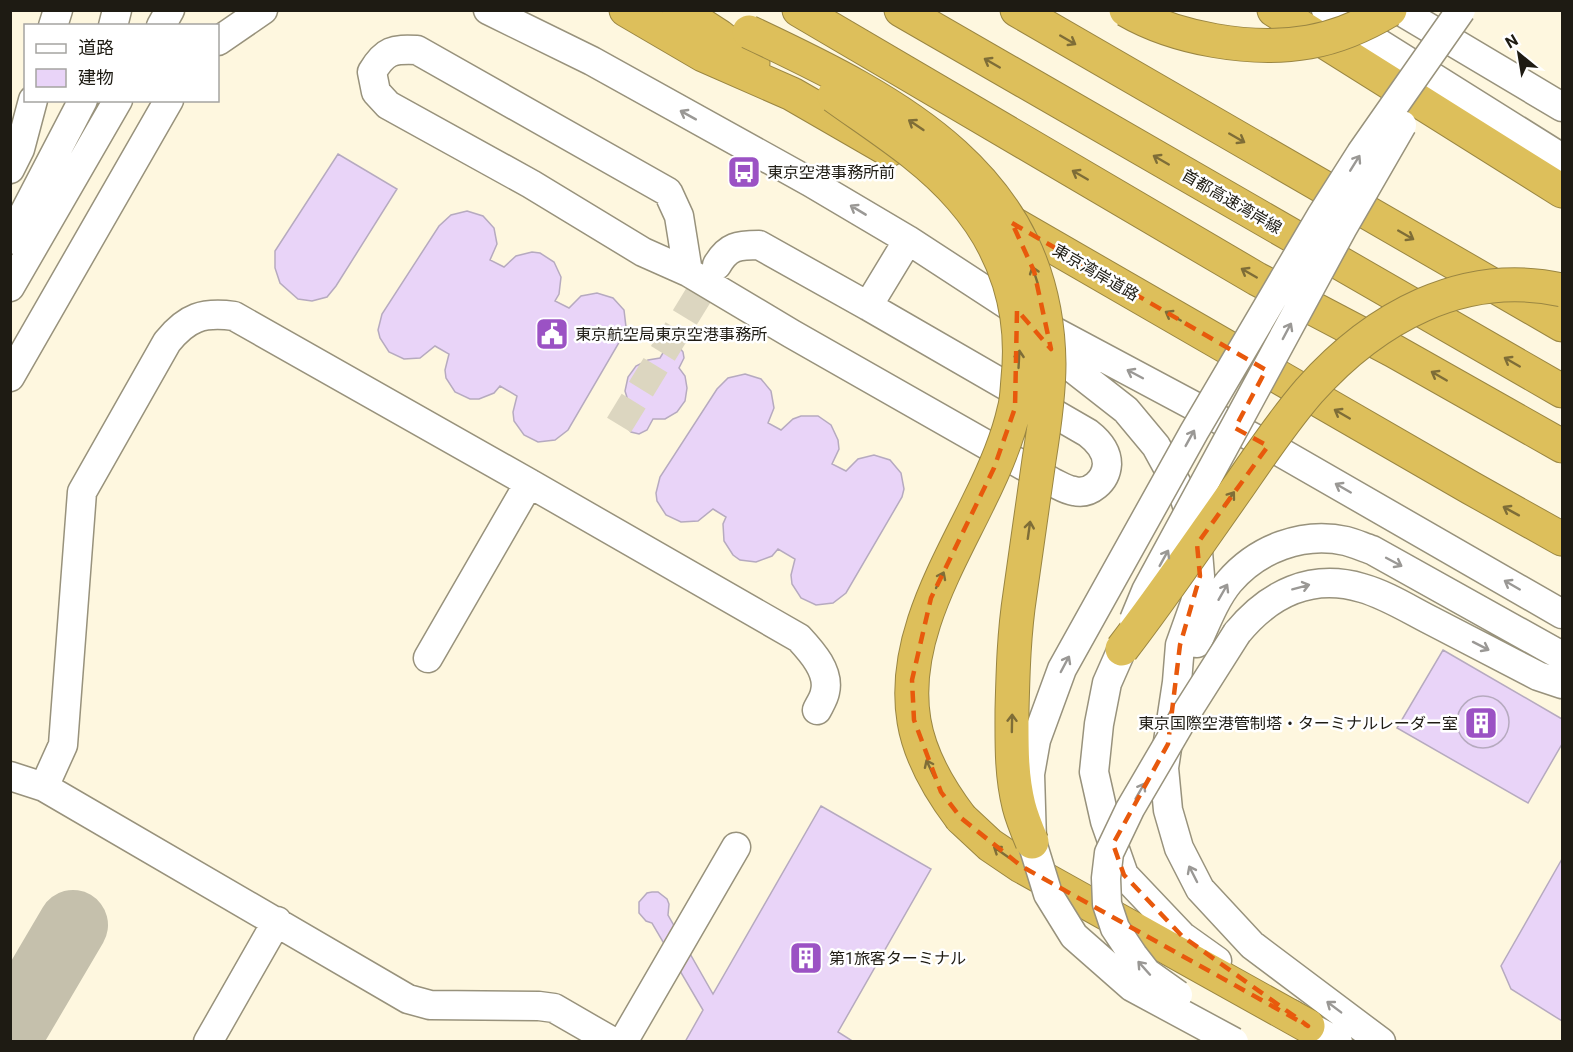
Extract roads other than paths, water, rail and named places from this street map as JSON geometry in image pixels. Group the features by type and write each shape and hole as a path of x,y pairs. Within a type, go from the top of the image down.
{"highway":[{"name":"東京湾岸道路","path":"626,10 703,55 792,94 1061,252 1563,539"},
{"path":"680,10 719,36 792,94"},
{"path":"716,10 921,160 962,198 998,255 1016,302 1020,333 1015,408 994,468 931,598 912,680 914,720 924,755 942,792 961,818 990,845 1021,866 1308,1026"},
{"path":"799,10 1257,279 1394,351 1563,446"},
{"name":"首都高速湾岸線","path":"901,10 1563,392"},
{"path":"1017,10 1563,325"},
{"path":"1126,10 1144,21 1195,37 1248,44 1282,45 1310,42 1340,34 1374,20 1390,10"},
{"path":"1274,10 1563,191"},
{"path":"749,32 830,70 954,153 979,177 998,200 1023,242 1034,271 1044,303 1049,368 1046,414 1015,631 1012,745 1019,807 1032,842"},
{"path":"1122,650 1302,400 1336,363 1361,342 1402,314 1440,297 1475,289 1510,285 1547,286 1563,290"}],"street":[{"path":"162,24 170,10"},
{"path":"219,40 263,10"},
{"path":"488,10 592,61 810,182 908,240 1020,313 1282,453 1563,615"},
{"path":"518,10 592,61"},
{"path":"1326,10 1563,158"},
{"path":"1399,10 1563,107"},
{"path":"1233,1041 1132,987 1074,936 1048,894 1032,842 1030,774 1036,740 1062,669 1194,432 1321,216 1367,144 1461,10"},
{"path":"1338,1041 1308,1026 1182,936 1124,875 1105,821 1094,772 1099,724 1107,683 1146,591 1342,228 1468,10"},
{"path":"688,272 679,216 668,192 417,50 396,50 381,57 372,72 376,92 388,105 531,184 643,252 688,272 832,357 1064,488 1076,492 1086,491 1098,484 1107,464 1101,446 1088,433 868,306 759,245 741,245 724,253 717,265"},
{"path":"10,169 24,140 33,102"},
{"path":"10,240 82,102"},
{"path":"10,287 117,102"},
{"path":"10,377 168,102"},
{"path":"868,306 908,240"},
{"path":"1020,313 1057,356 1126,410 1156,446 1185,500 1197,540 1200,576 1195,603 1180,645 1164,768 1168,810 1179,848 1200,889 1252,945 1381,1041"},
{"path":"44,787 63,745 82,492 167,342 187,322 202,315 234,316 799,638 816,660 826,679 825,692 817,710"},
{"path":"428,658 529,483"},
{"path":"1177,682 1228,583 1246,565 1268,552 1296,540 1320,537 1346,541 1372,550 1563,656"},
{"path":"1240,1041 1204,1012 1147,973 1115,928 1107,904 1106,878 1109,853 1130,809 1185,715 1237,633 1252,614 1293,589 1317,583 1340,583 1362,588 1389,599 1538,676 1563,684"},
{"path":"10,776 44,787 408,999 430,1005 554,1008 613,1041"},
{"path":"623,1041 736,847"},
{"path":"208,1041 277,921"}],"tunnel":[{"path":"619,425 717,265"}],"place":[{"name":"東京空港事務所前","path":"744,172"},
{"name":"東京航空局東京空港事務所","path":"552,334"},
{"name":"東京国際空港管制塔・ターミナルレーダー室","path":"1481,723"},
{"name":"第1旅客ターミナル","path":"806,958"}]}
